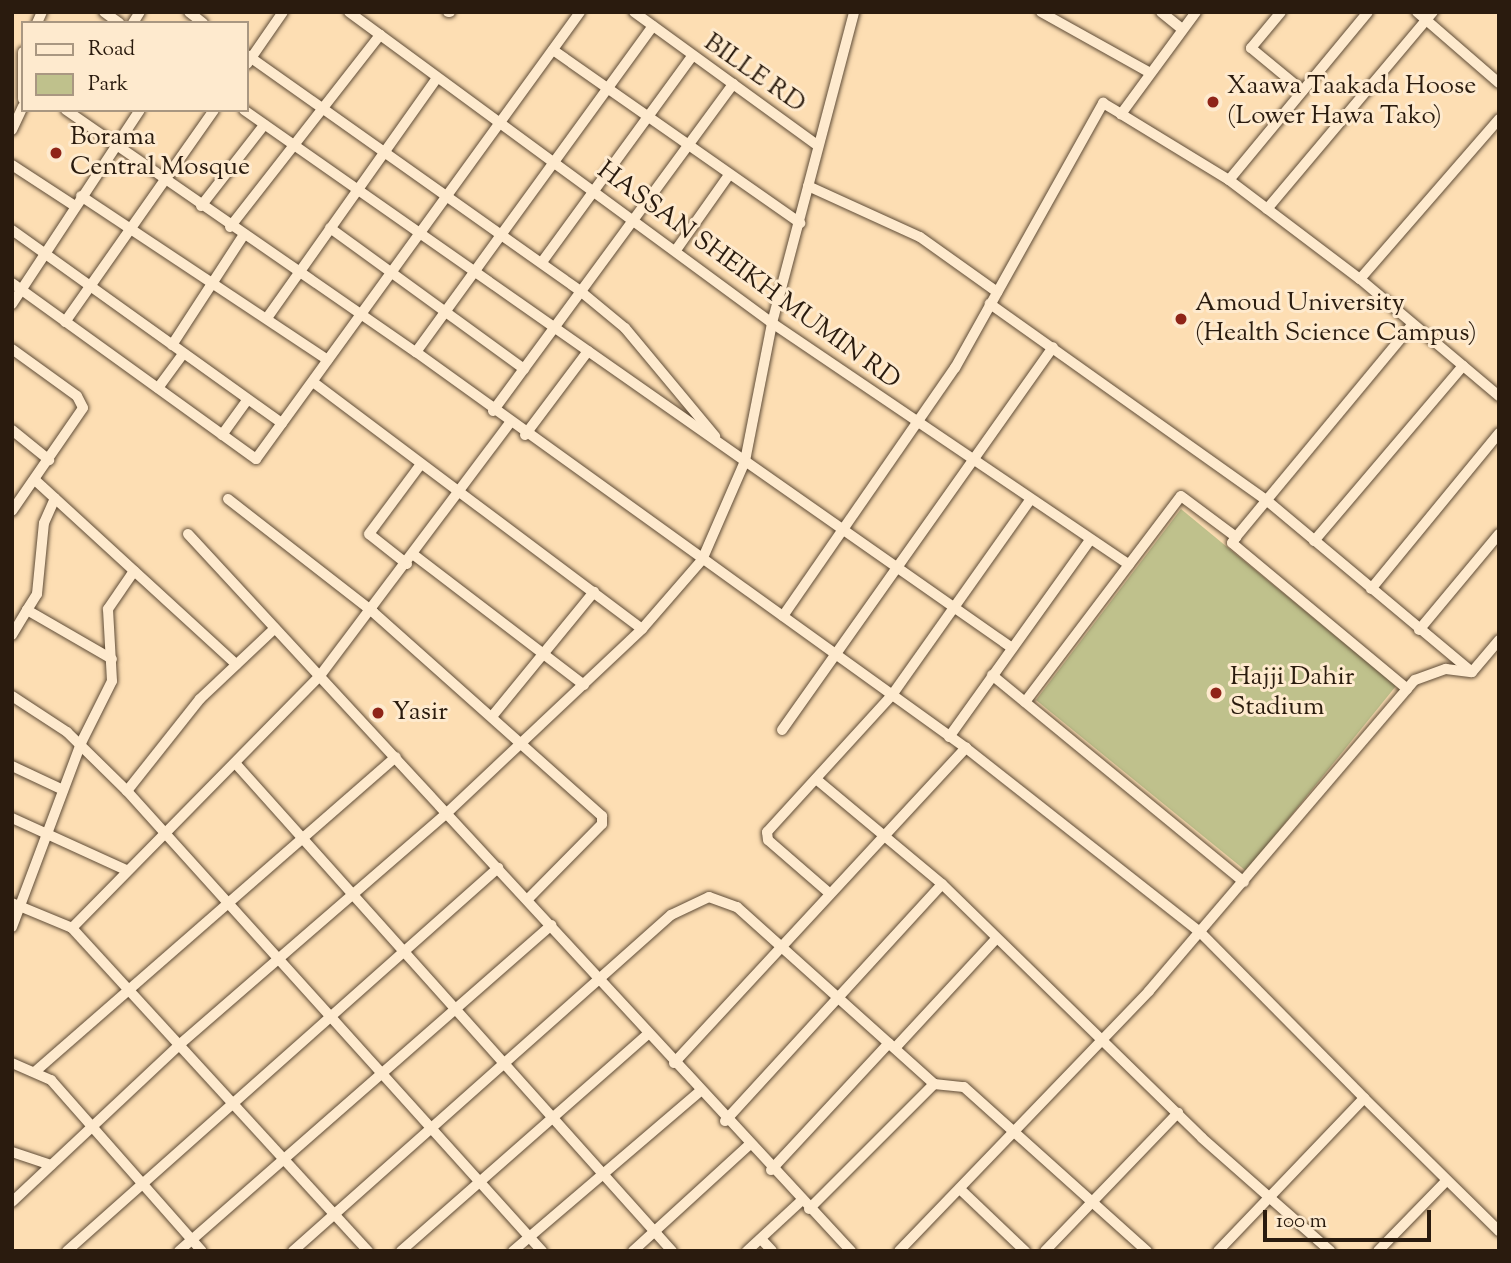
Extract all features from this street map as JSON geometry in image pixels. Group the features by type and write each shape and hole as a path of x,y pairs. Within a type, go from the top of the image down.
{"street":[{"path":"283,12 248,59 324,107 579,290 625,328 722,445"},
{"name":"HASSAN SHEIKH MUMIN RD","path":"349,12 772,323 971,462 1129,565"},
{"path":"16,286 256,459 580,12"},
{"name":"BILLE RD","path":"634,12 817,145"},
{"path":"12,1202 178,1045 449,812 642,629 702,560 745,461 772,323 854,12"},
{"path":"1041,12 1150,73"},
{"path":"1161,12 1182,29"},
{"path":"1121,114 1196,12"},
{"path":"1280,12 1251,48 1303,91"},
{"path":"1229,180 1368,12"},
{"path":"1417,12 1430,16 1499,83"},
{"path":"1267,209 1430,16"},
{"path":"416,352 556,163 653,26"},
{"path":"230,227 380,35"},
{"path":"553,50 606,92 800,223"},
{"path":"542,262 692,56"},
{"path":"267,318 383,150 437,78"},
{"path":"493,411 579,290 634,220 733,84"},
{"path":"783,616 917,425 997,292 1103,103 1229,180 1360,279 1499,396"},
{"path":"12,130 21,110"},
{"path":"70,112 230,227 416,352 525,435 966,748 1201,933 1445,1182 1499,1231"},
{"path":"12,304 16,286 44,252 139,112"},
{"path":"65,323 128,227 213,112"},
{"path":"247,112 745,461 898,564 1012,648"},
{"path":"1360,279 1499,119"},
{"path":"201,206 264,125"},
{"path":"12,165 75,206"},
{"path":"676,250 729,175"},
{"path":"808,186 920,237 997,292"},
{"path":"81,196 328,360"},
{"path":"330,228 524,369"},
{"path":"12,230 282,423"},
{"path":"172,345 243,236"},
{"path":"990,304 1266,500 1472,672"},
{"path":"1407,689 1232,543 1412,325"},
{"path":"782,730 1053,347"},
{"path":"12,349 80,400 76,423 12,510"},
{"path":"525,435 588,351"},
{"path":"158,388 183,354"},
{"path":"1314,541 1463,366"},
{"path":"313,382 642,629"},
{"path":"222,435 248,399"},
{"path":"72,928 126,870 236,764 319,677 373,612 510,423"},
{"path":"12,430 49,460"},
{"path":"1371,589 1499,433"},
{"path":"407,564 369,534 421,464"},
{"path":"35,480 236,664"},
{"path":"1025,702 1181,496 1236,537"},
{"path":"12,635 16,619 27,610 37,594 44,523 55,499"},
{"path":"228,499 373,612 494,714 604,820 528,899"},
{"path":"828,892 766,838 892,695 1030,500"},
{"path":"188,534 319,677 449,812 601,979 725,1121 844,1248"},
{"path":"1419,630 1499,534"},
{"path":"949,737 1090,540"},
{"path":"414,555 583,685"},
{"path":"12,927 16,905 81,743 112,681 110,600 134,571"},
{"path":"494,714 594,592"},
{"path":"27,610 112,659"},
{"path":"127,791 236,664 275,628"},
{"path":"898,1251 1104,1041 1201,933 1407,689 1431,672 1472,672 1499,640"},
{"path":"992,676 1244,882"},
{"path":"12,696 81,743 127,791 227,908 542,1251"},
{"path":"674,1063 782,950 828,892 966,748"},
{"path":"37,1070 305,841 396,757"},
{"path":"236,764 672,1251"},
{"path":"12,766 63,790"},
{"path":"816,779 942,884 1178,1113 1330,1251"},
{"path":"12,818 126,870"},
{"path":"67,1251 498,868"},
{"path":"725,1121 942,884"},
{"path":"293,1251 431,1132 671,915 709,897 737,907 934,1084 964,1087 1147,1251"},
{"path":"16,905 72,928 368,1251"},
{"path":"179,1251 551,925"},
{"path":"771,1170 996,939"},
{"path":"401,1251 648,1034"},
{"path":"12,1063 37,1070 202,1251"},
{"path":"747,1251 805,1205 934,1084"},
{"path":"513,1251 699,1092"},
{"path":"1218,1251 1364,1098"},
{"path":"1045,1251 1178,1113"},
{"path":"633,1251 748,1146"},
{"path":"12,1152 51,1165"},
{"path":"1378,1251 1445,1182"},
{"path":"960,1189 1025,1251"},
{"path":"761,1239 772,1251"}],"green space":[{"name":"Hajji Dahir Stadium","path":"1181,509 1396,686 1246,871 1036,700"}],"place":[{"name":"Xaawa Taakada Hoose (Lower Hawa Tako)","path":"1213,102"},
{"name":"Borama Central Mosque","path":"56,153"},
{"name":"Amoud University (Health Science Campus)","path":"1181,319"},
{"name":"Hajji Dahir Stadium","path":"1216,693"},
{"name":"Yasir","path":"378,713"}]}
